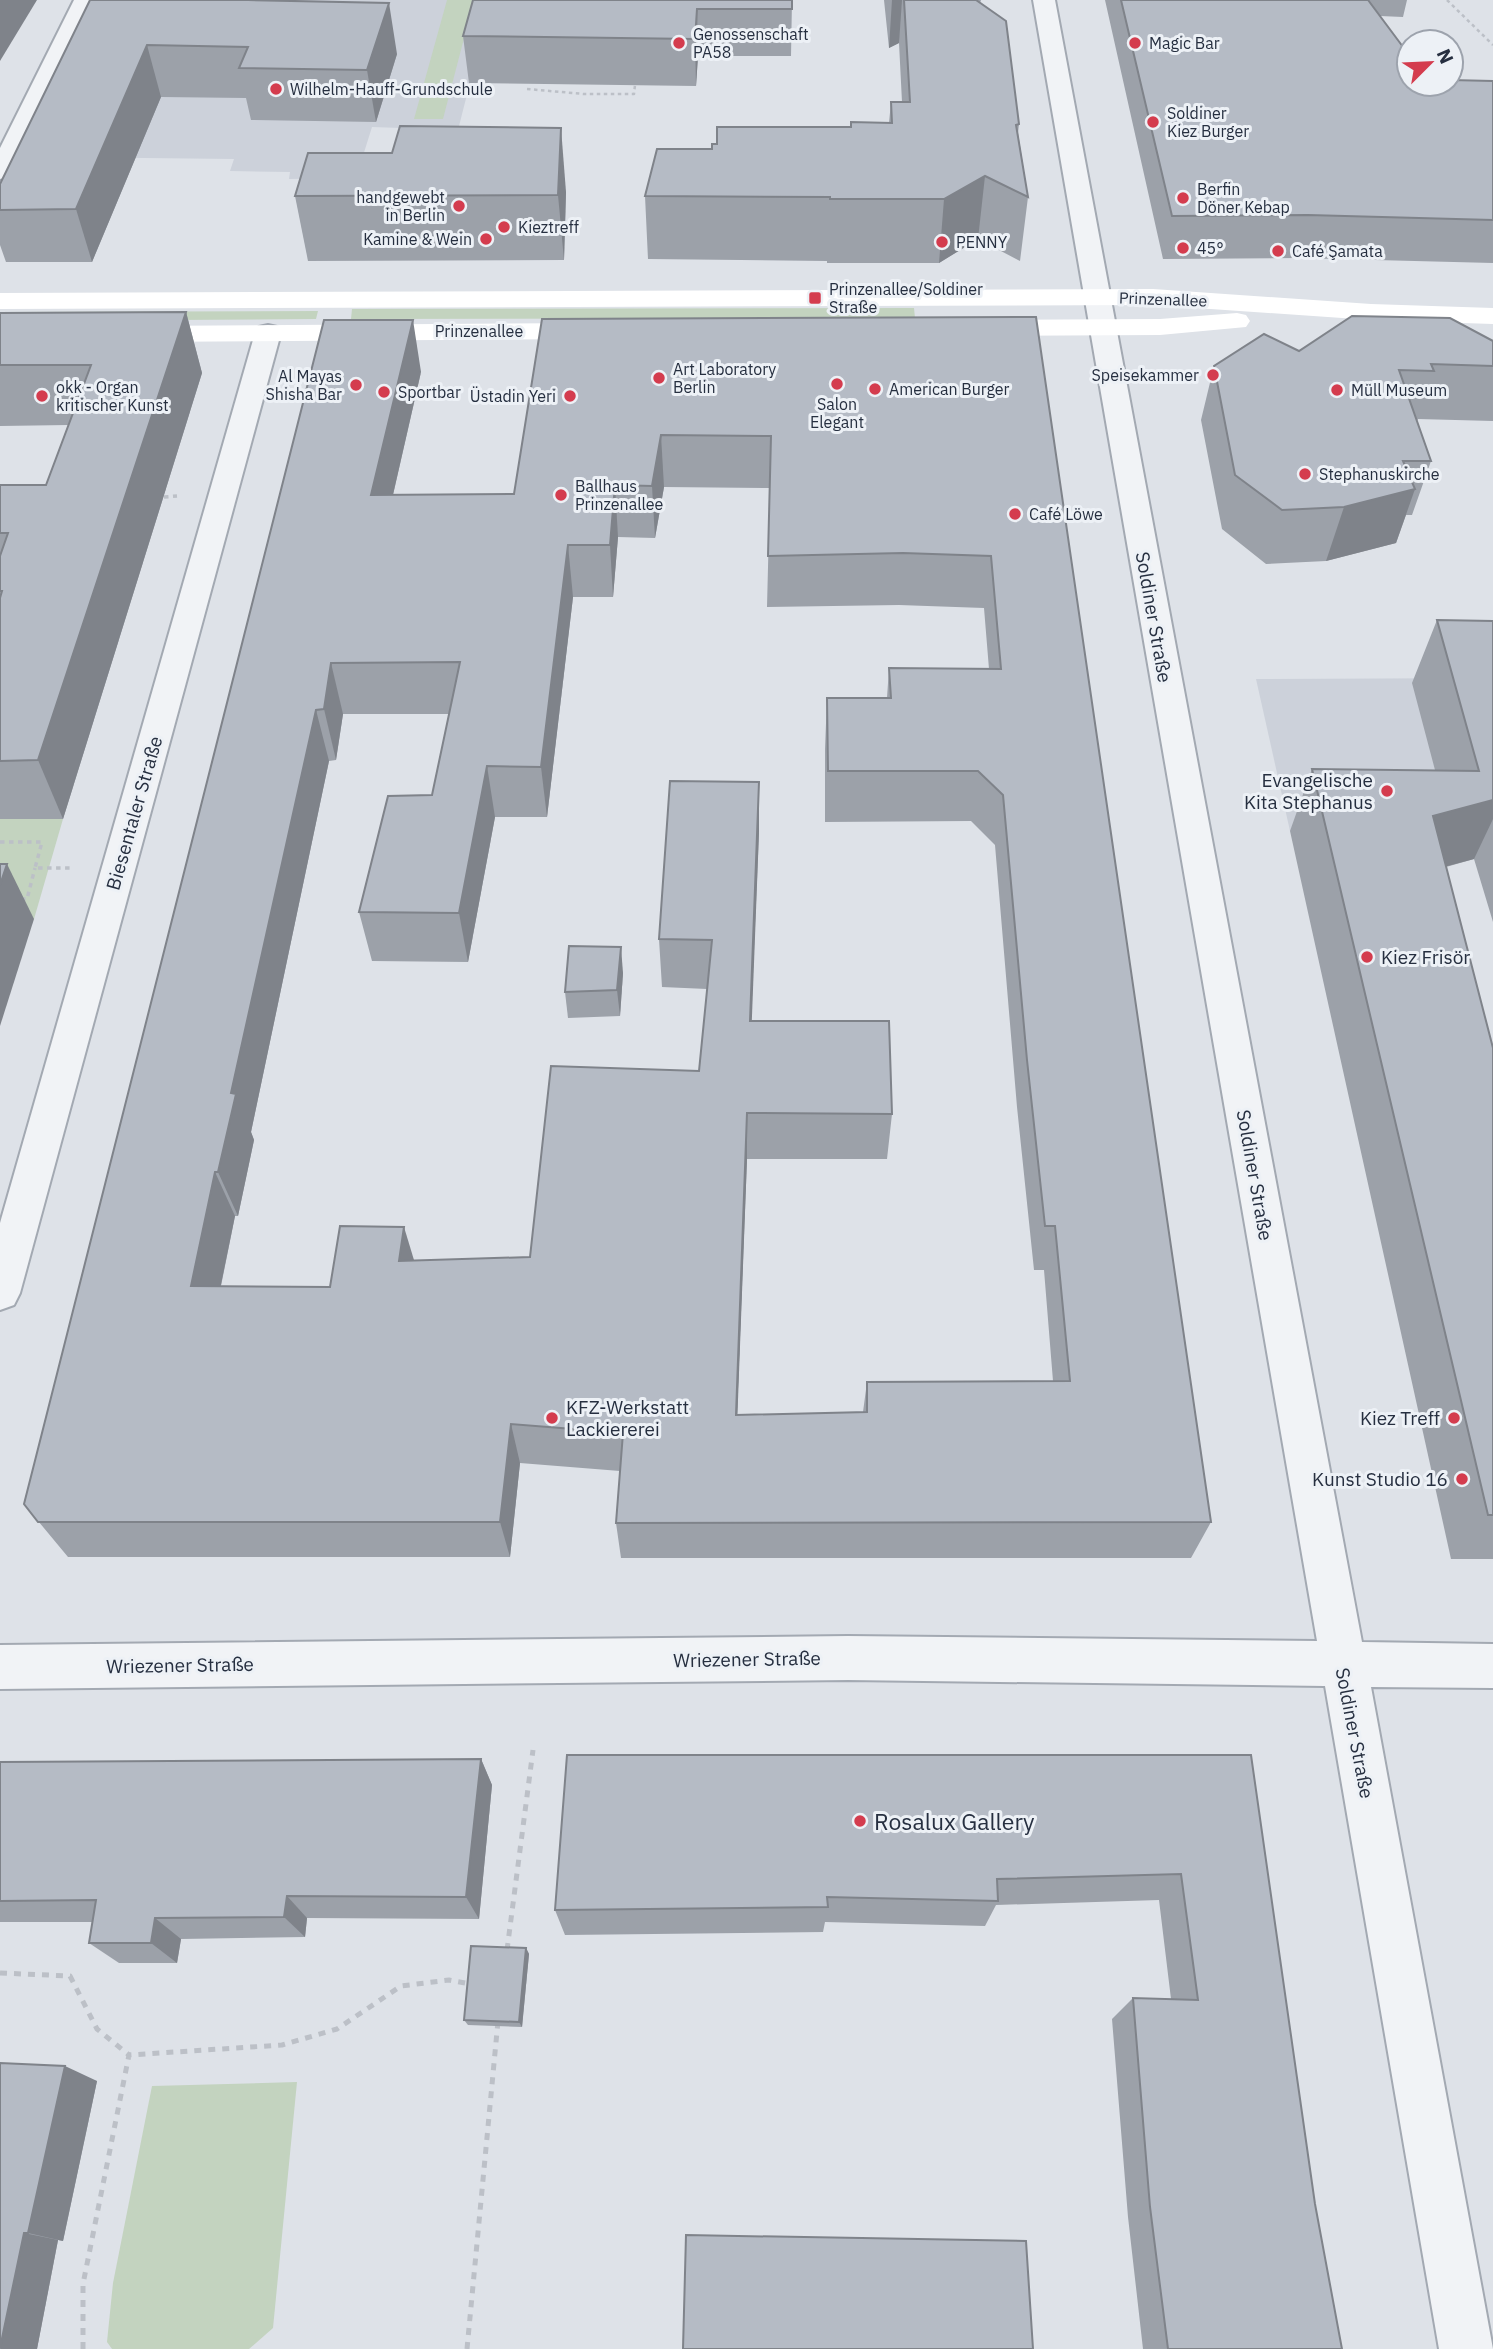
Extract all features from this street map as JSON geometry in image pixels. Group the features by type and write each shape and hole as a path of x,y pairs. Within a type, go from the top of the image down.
{"main road":[{"name":"Prinzenallee","path":"956,315 1096,297 1180,298 1371,312 1493,316"},
{"name":"Prinzenallee","path":"0,301 956,315 1101,327 1160,327 1371,312"},
{"name":"Prinzenallee","path":"121,334 623,330"}],"street":[{"path":"0,172 85,0"},
{"name":"Soldiner Straße","path":"1044,0 1467,2349"},
{"name":"Biesentaler Straße","path":"0,1293 268,333"},
{"name":"Wriezener Straße","path":"0,1667 848,1658 1493,1666"}],"path":[{"path":"1447,0 1493,44"},
{"path":"527,89 584,94 634,94 635,85"},
{"path":"164,496 180,496"},
{"path":"0,842 42,842 27,899 13,899"},
{"path":"35,868 71,868"},
{"path":"505,1963 533,1750"},
{"path":"0,1973 70,1976 97,2029 129,2056 282,2045 337,2029 401,1986 449,1980 475,1985"},
{"path":"467,2349 499,2018"},
{"path":"83,2349 83,2284 129,2056"}],"shaded area":[{"name":"Wilhelm-Hauff-Grundschule","path":"128,0 491,0 458,130 372,127 356,178 289,179 290,172 230,171 234,159 55,157"},
{"name":"Evangelische Kita Stephanus","path":"1493,678 1493,833 1290,831 1256,679"}],"green space":[{"path":"447,0 474,0 443,119 414,119"},
{"path":"914,308 915,318 351,319 352,309"},
{"path":"318,311 316,319 0,321 0,312"},
{"path":"0,819 63,819 34,919 0,920"},
{"path":"297,2082 273,2328 249,2349 112,2349 107,2342 113,2283 152,2086"}],"building":[{"path":"90,0 389,3 367,70 239,68 248,47 147,45 76,209 0,210 0,184"},
{"path":"473,0 792,0 792,9 697,9 695,39 463,36"},
{"path":"904,0 976,0 1006,21 1019,124 1016,125 1028,197 985,176 944,199 645,196 657,149 712,149 712,144 717,144 717,127 851,127 851,122 892,123 891,102 910,102"},
{"path":"1121,0 1368,0 1395,36 1395,98 1465,98 1465,80 1493,81 1493,220 1308,215 1172,216"},
{"path":"400,126 561,128 558,195 295,196 308,153 392,153"},
{"path":"186,312 38,760 0,761 0,556 8,533 0,533 0,485 46,485 91,365 0,365 0,313"},
{"path":"1352,316 1450,318 1493,341 1493,366 1431,364 1434,371 1399,370 1431,461 1403,461 1415,489 1344,507 1282,510 1235,475 1214,366 1264,334 1299,351"},
{"path":"1036,317 1211,1522 616,1523 623,1433 511,1424 500,1522 38,1522 24,1504 324,320 413,320 371,495 514,494 542,319","holes":["661,435 771,436 768,556 903,553 991,556 1001,669 889,668 891,698 827,698 828,771 978,771 1003,795 1045,1226 1055,1226 1070,1381 867,1382 867,1412 736,1415 747,1113 892,1114 889,1021 750,1021 759,782 670,781 659,939 712,940 699,1071 551,1066 530,1257 399,1261 404,1227 340,1226 330,1287 191,1286 215,1172 218,1172 236,1094 231,1093 316,710 324,709 331,663 460,662 432,795 388,796 359,912 459,913 487,766 541,767 568,545 610,545 615,485 652,486"]},
{"path":"1437,620 1493,621 1493,800 1433,816 1493,1048 1493,1515 1488,1515 1312,769 1479,771"},
{"path":"0,864 7,864 0,885"},
{"path":"569,946 621,947 617,990 565,992"},
{"path":"567,1755 1251,1755 1315,2204 1342,2349 1168,2349 1150,2207 1133,1998 1198,2000 1181,1874 997,1879 998,1901 827,1897 828,1907 555,1910"},
{"path":"481,1759 466,1897 287,1896 284,1917 155,1918 151,1943 89,1943 96,1900 0,1901 0,1762"},
{"path":"471,1946 526,1948 519,2022 464,2020"},
{"path":"0,2063 65,2066 28,2233 24,2233 0,2348"},
{"path":"686,2235 1026,2241 1033,2349 683,2349"}],"place":[{"name":"Genossenschaft PA58","path":"679,43"},
{"name":"Magic Bar","path":"1135,43"},
{"name":"Wilhelm-Hauff-Grundschule","path":"276,89"},
{"name":"Soldiner Kiez Burger","path":"1153,122"},
{"name":"Berfin Döner Kebap","path":"1183,198"},
{"name":"handgewebt in Berlin","path":"459,206"},
{"name":"Kieztreff","path":"504,227"},
{"name":"Kamine & Wein","path":"486,239"},
{"name":"PENNY","path":"942,242"},
{"name":"45°","path":"1183,248"},
{"name":"Café Şamata","path":"1278,251"},
{"name":"Prinzenallee/Soldiner Straße","path":"815,298"},
{"name":"Speisekammer","path":"1213,375"},
{"name":"Art Laboratory Berlin","path":"659,378"},
{"name":"Salon Elegant","path":"837,384"},
{"name":"Al Mayas Shisha Bar","path":"356,385"},
{"name":"American Burger","path":"875,389"},
{"name":"Müll Museum","path":"1337,390"},
{"name":"Sportbar","path":"384,392"},
{"name":"okk - Organ kritischer Kunst","path":"42,396"},
{"name":"Üstadin Yeri","path":"570,396"},
{"name":"Stephanuskirche","path":"1305,474"},
{"name":"Ballhaus Prinzenallee","path":"561,495"},
{"name":"Café Löwe","path":"1015,514"},
{"name":"Evangelische Kita Stephanus","path":"1387,791"},
{"name":"Kiez Frisör","path":"1367,957"},
{"name":"KFZ-Werkstatt Lackiererei","path":"552,1418"},
{"name":"Kiez Treff","path":"1454,1418"},
{"name":"Kunst Studio 16","path":"1462,1479"},
{"name":"Rosalux Gallery","path":"860,1821"}]}
